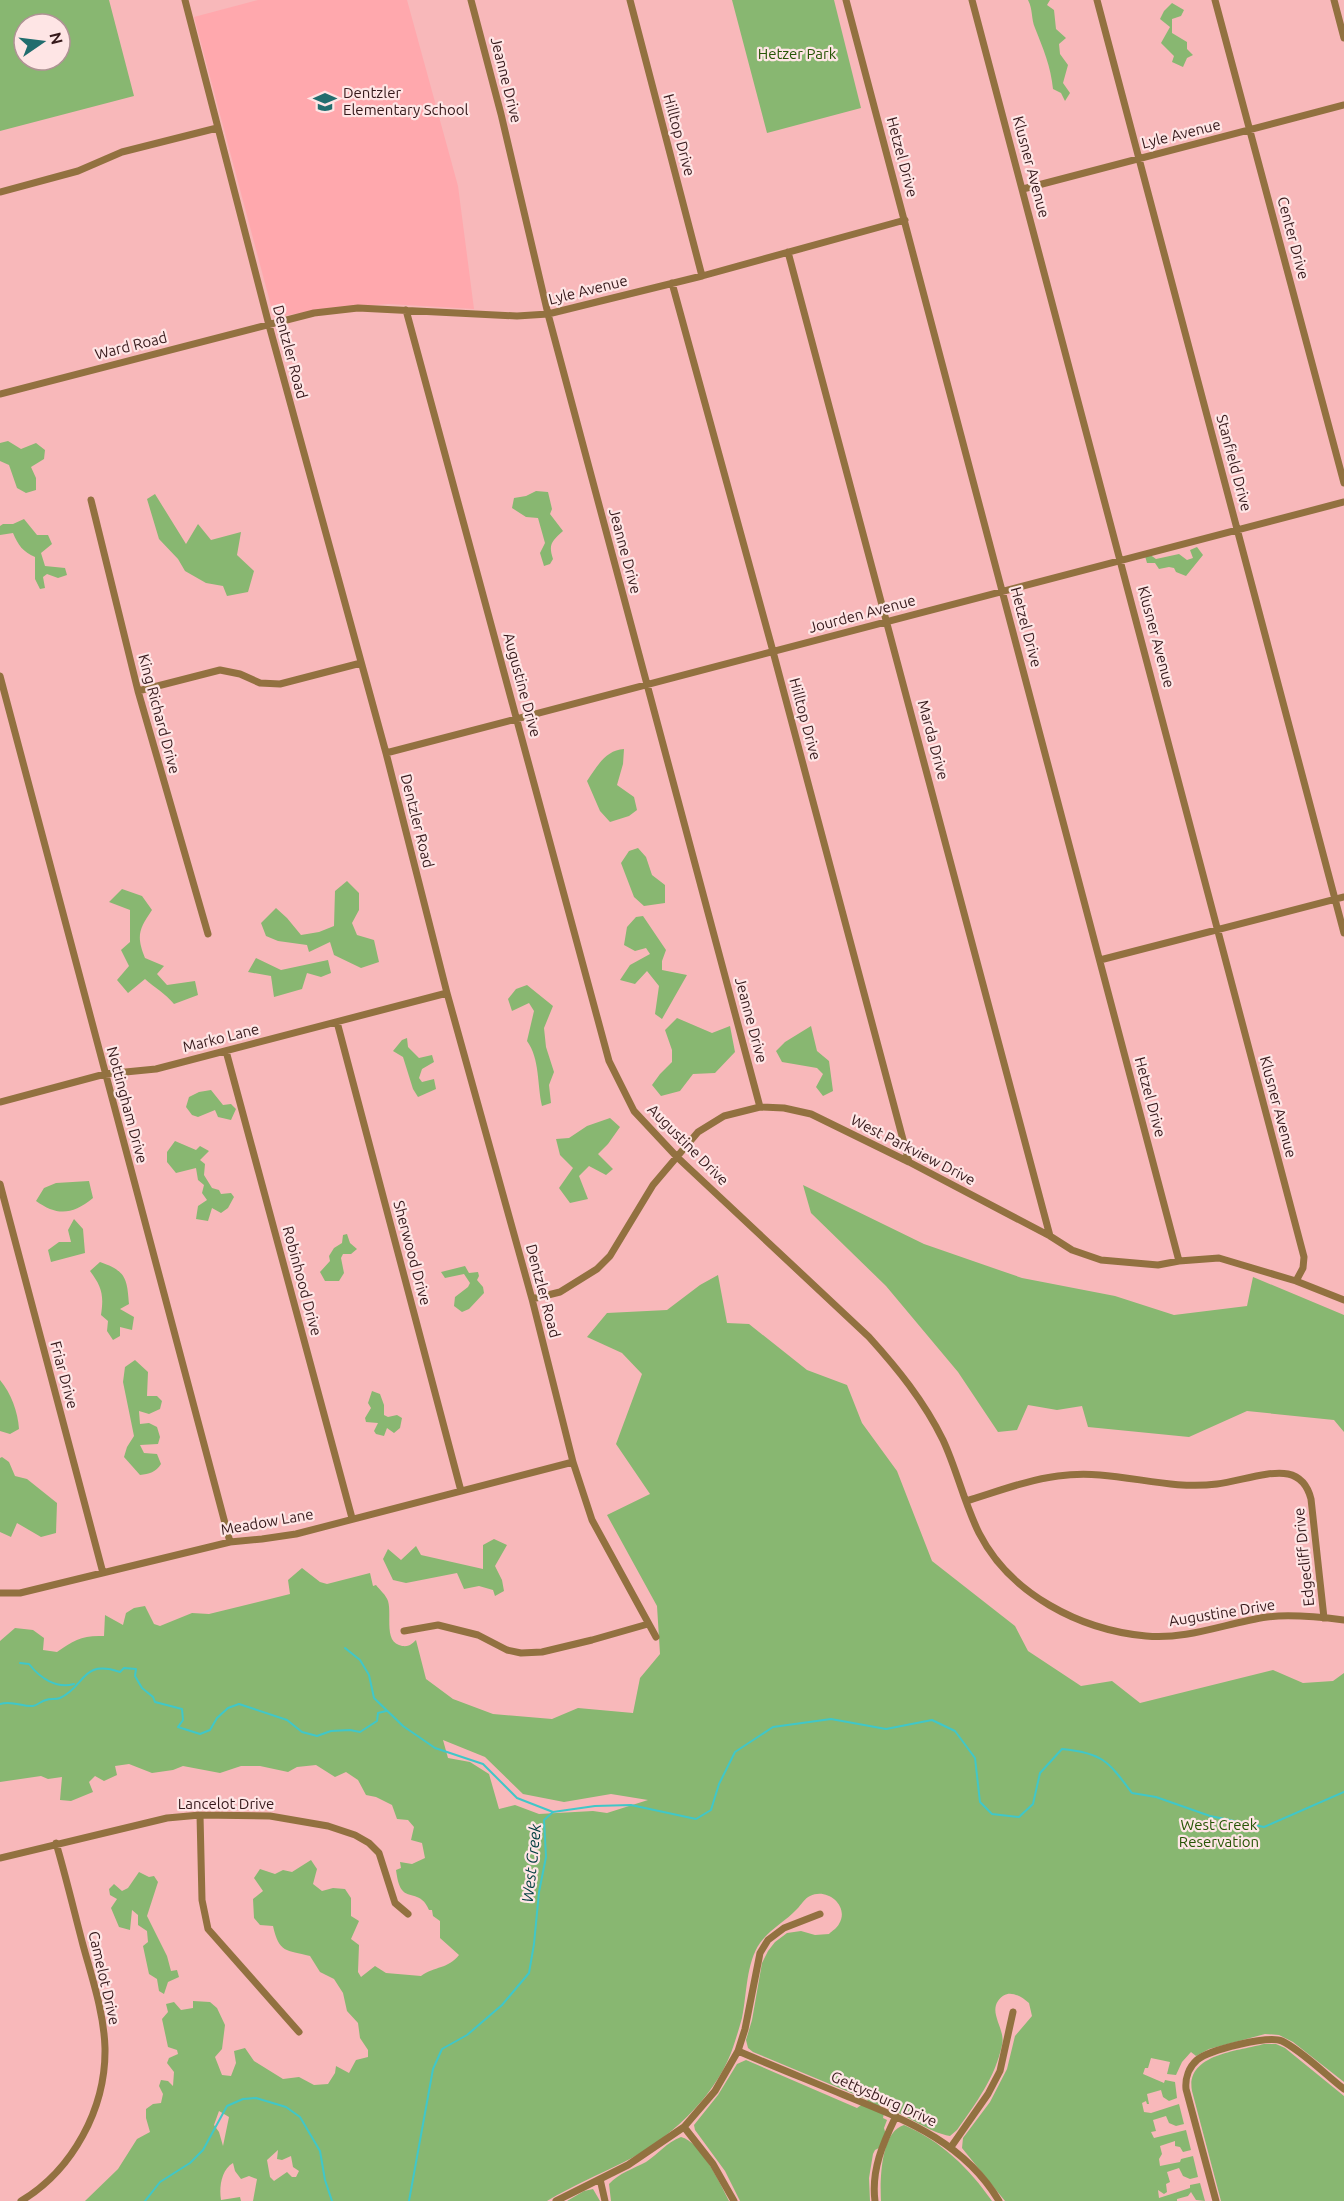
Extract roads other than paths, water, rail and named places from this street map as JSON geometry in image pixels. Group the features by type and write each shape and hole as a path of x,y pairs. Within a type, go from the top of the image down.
{"street":[{"name":"Dentzler Road","path":"185,0 269,325 386,753 447,993 532,1299 573,1462 592,1520 656,1637"},
{"name":"Jeanne Drive","path":"471,0 501,114 548,314 760,1107"},
{"name":"Hilltop Drive","path":"630,0 702,276"},
{"name":"Hetzel Drive","path":"846,0 1179,1260"},
{"name":"Klusner Avenue","path":"972,0 1304,1257 1303,1268 1296,1281"},
{"name":"Stanfield Drive","path":"1097,0 1344,933"},
{"name":"Center Drive","path":"1215,0 1344,483"},
{"path":"1334,0 1344,38"},
{"name":"Lyle Avenue","path":"1023,189 1344,105"},
{"path":"0,192 78,171 122,152 217,128"},
{"name":"Lyle Avenue","path":"269,325 314,313 358,308 517,316 548,314 702,276 905,220"},
{"name":"Marda Drive","path":"788,252 1050,1236"},
{"name":"Hilltop Drive","path":"672,283 909,1162"},
{"name":"Augustine Drive","path":"406,310 609,1061 634,1111 677,1157 868,1337 890,1361 922,1403 943,1440 978,1532 998,1561 1030,1592 1072,1619 1146,1636 1187,1635 1268,1617 1344,1620"},
{"name":"Ward Road","path":"0,394 269,325"},
{"name":"King Richard Drive","path":"91,500 138,691 208,934"},
{"name":"Jourden Avenue","path":"386,753 1344,502"},
{"path":"138,691 220,670 240,674 260,683 279,684 361,663"},
{"name":"Nottingham Drive","path":"0,676 230,1542"},
{"path":"1100,960 1344,897"},
{"name":"Marko Lane","path":"0,1102 105,1074 156,1069 447,993"},
{"name":"Sherwood Drive","path":"337,1022 461,1491"},
{"name":"Robinhood Drive","path":"226,1051 352,1518"},
{"name":"West Parkview Drive","path":"532,1299 560,1292 597,1269 609,1256 653,1185 698,1132 724,1116 760,1107 784,1108 811,1114 909,1162 1050,1236 1072,1250 1101,1260 1158,1265 1179,1260 1219,1258 1296,1281 1344,1300"},
{"name":"Friar Drive","path":"0,1184 103,1573"},
{"name":"Meadow Lane","path":"0,1593 20,1593 230,1542 296,1534 573,1462"},
{"name":"Edgecliff Drive","path":"966,1501 1034,1480 1070,1474 1113,1475 1185,1486 1217,1484 1277,1473 1292,1474 1304,1482 1311,1499 1324,1618"},
{"path":"404,1631 438,1625 478,1635 507,1650 521,1653 542,1652 592,1641 648,1624"},
{"path":"200,1815 202,1900 208,1929 299,2032"},
{"name":"Lancelot Drive","path":"0,1858 147,1821 200,1815 270,1816 328,1826 355,1834 380,1853 395,1903 408,1914"},
{"name":"Camelot Drive","path":"21,2201 46,2182 66,2161 81,2138 95,2108 104,2075 105,2047 100,2009 56,1843"},
{"path":"556,2201 650,2152 684,2127 715,2091 738,2051 745,2029 760,1953 768,1940 784,1928 820,1914"},
{"path":"951,2147 988,2094 1000,2071 1013,2012"},
{"path":"1216,2201 1187,2094 1186,2080 1189,2071 1199,2058 1261,2040 1275,2039 1290,2046 1344,2089"},
{"name":"Gettysburg Drive","path":"738,2051 896,2116 930,2133 951,2147 973,2167 999,2201"},
{"path":"875,2201 874,2175 896,2116"},
{"path":"684,2127 713,2164 734,2201"},
{"path":"600,2179 605,2201"}],"waterway":[{"path":"345,1648 360,1660 369,1675 374,1698 403,1726 435,1748 483,1764 517,1798 553,1812"},
{"path":"20,1663 29,1664 43,1678 55,1684 74,1684"},
{"path":"0,1704 29,1706 48,1699 60,1698 91,1671 107,1669 120,1672 124,1668 136,1669 135,1676 155,1702 182,1709 183,1720 178,1727 200,1734 210,1730 217,1718 228,1708 239,1704 287,1720 302,1732 317,1736 331,1731 360,1732 377,1721 378,1713 386,1711"},
{"name":"West Creek","path":"409,2201 433,2069 442,2049 467,2035 502,2005 529,1973 539,1892 546,1857 544,1820 553,1812 595,1806 631,1805 696,1819 711,1810 719,1784 735,1752 773,1727 831,1719 886,1729 932,1720 955,1731 975,1758 980,1802 992,1814 1019,1817 1033,1804 1040,1773 1062,1749 1087,1753 1103,1760 1117,1773 1132,1793 1156,1797 1210,1816 1264,1827 1344,1792"},
{"name":"West Creek","path":"145,2201 160,2182 190,2163 203,2150 227,2106 243,2099 256,2098 286,2107 300,2117 320,2151 325,2180 332,2201"}],"place":[{"name":"Dentzler Elementary School","path":"325,102"}],"park label":[{"name":"Hetzer Park","path":"797,54"},
{"name":"West Creek Reservation","path":"1219,1834"}]}
